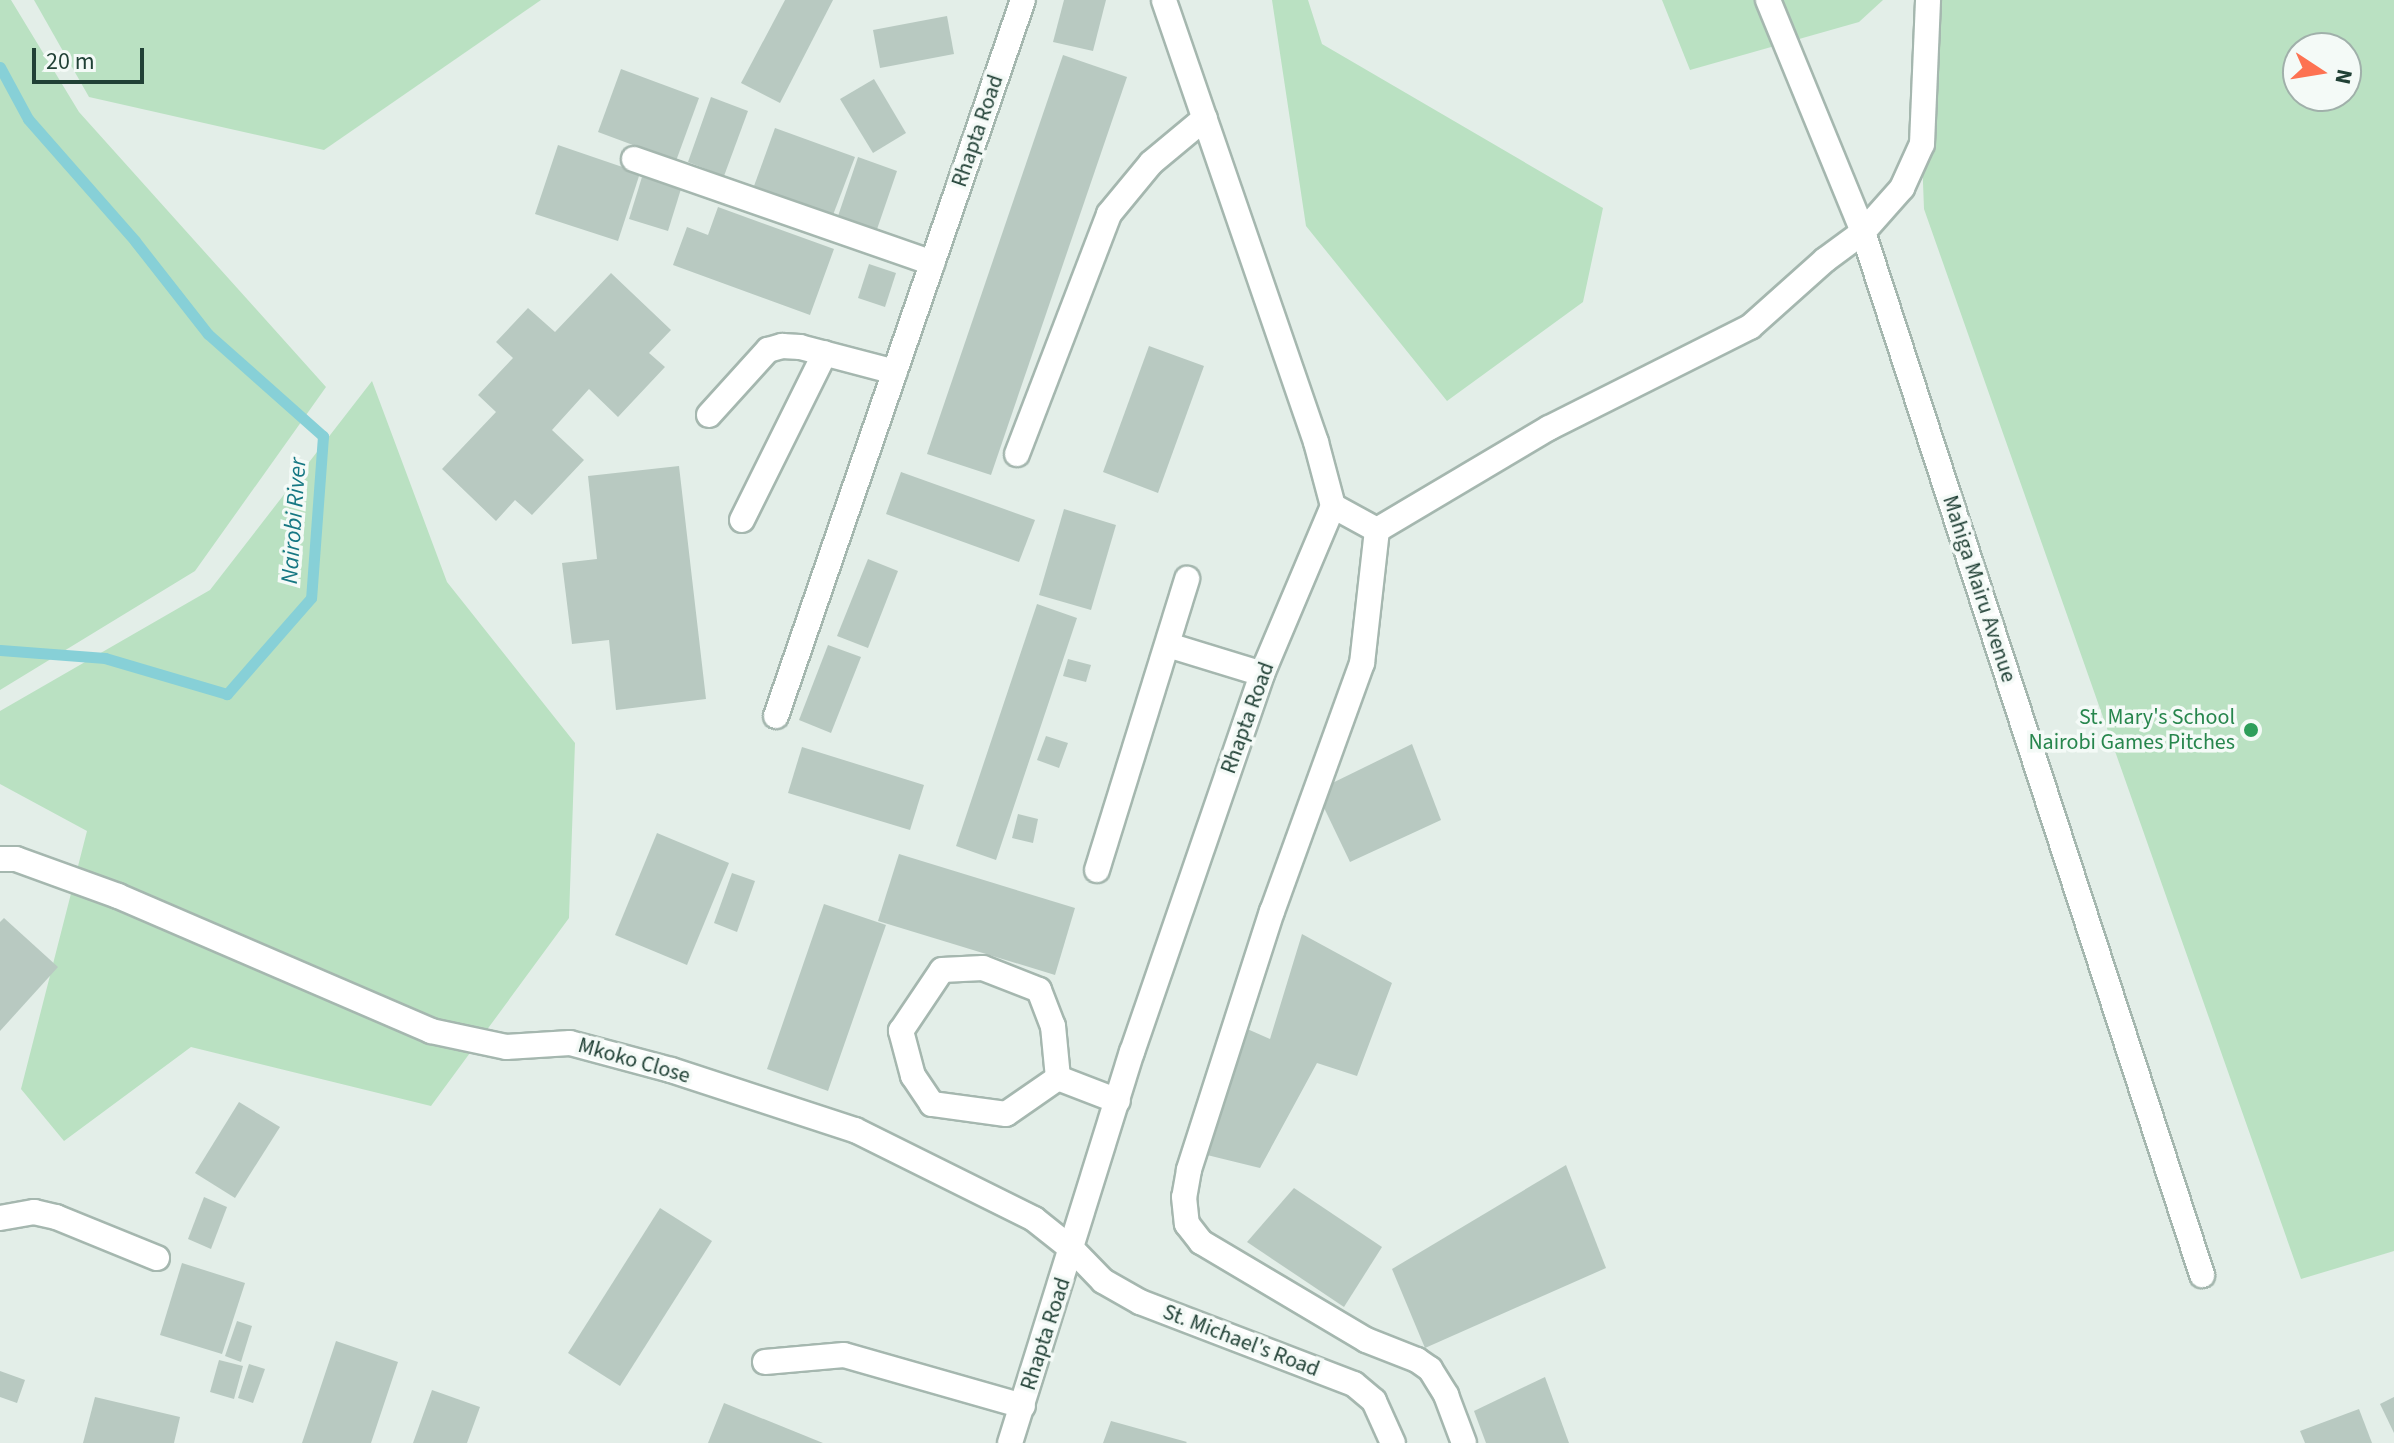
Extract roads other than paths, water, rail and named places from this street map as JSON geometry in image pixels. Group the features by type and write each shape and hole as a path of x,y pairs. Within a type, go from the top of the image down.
{"street":[{"name":"Rhapta Road","path":"776,716 1023,0"},
{"path":"1164,0 1316,442 1333,506 1377,530"},
{"name":"Mahiga Mairu Avenue","path":"1768,0 1863,232 2202,1275"},
{"path":"1377,530 1549,428 1750,327 1825,260 1863,232 1902,188 1922,144 1928,0"},
{"path":"1017,454 1109,214 1151,163 1205,118"},
{"path":"634,159 932,263"},
{"path":"709,415 768,350 800,347 895,372"},
{"path":"742,520 825,353"},
{"name":"Rhapta Road","path":"1010,1443 1118,1101 1262,674 1333,506"},
{"path":"1377,530 1362,663 1272,911 1184,1197 1187,1224 1201,1242 1366,1340 1417,1360 1430,1369 1446,1395 1464,1443"},
{"path":"1097,870 1187,579"},
{"path":"1168,645 1262,674"},
{"name":"Mkoko Close","path":"0,859 16,859 118,896 431,1031 474,1043 506,1047 570,1043 701,1080 855,1130 998,1199 1034,1219 1073,1250"},
{"path":"983,968 1039,990 1053,1026 1058,1078 1006,1114 932,1104 913,1076 901,1031 942,970 983,968"},
{"path":"1058,1078 1118,1101"},
{"path":"0,1218 34,1212 56,1217 157,1258"},
{"name":"St. Michael's Road","path":"1073,1250 1103,1281 1140,1302 1354,1384 1374,1401 1393,1443"},
{"path":"765,1362 844,1355 1023,1406"}],"waterway":[{"name":"Nairobi River","path":"0,67 28,119 135,241 208,334 323,436 311,598 227,694 105,658 0,650"}],"place":[{"name":"St. Mary's School Nairobi Games Pitches","path":"2251,730"}]}
